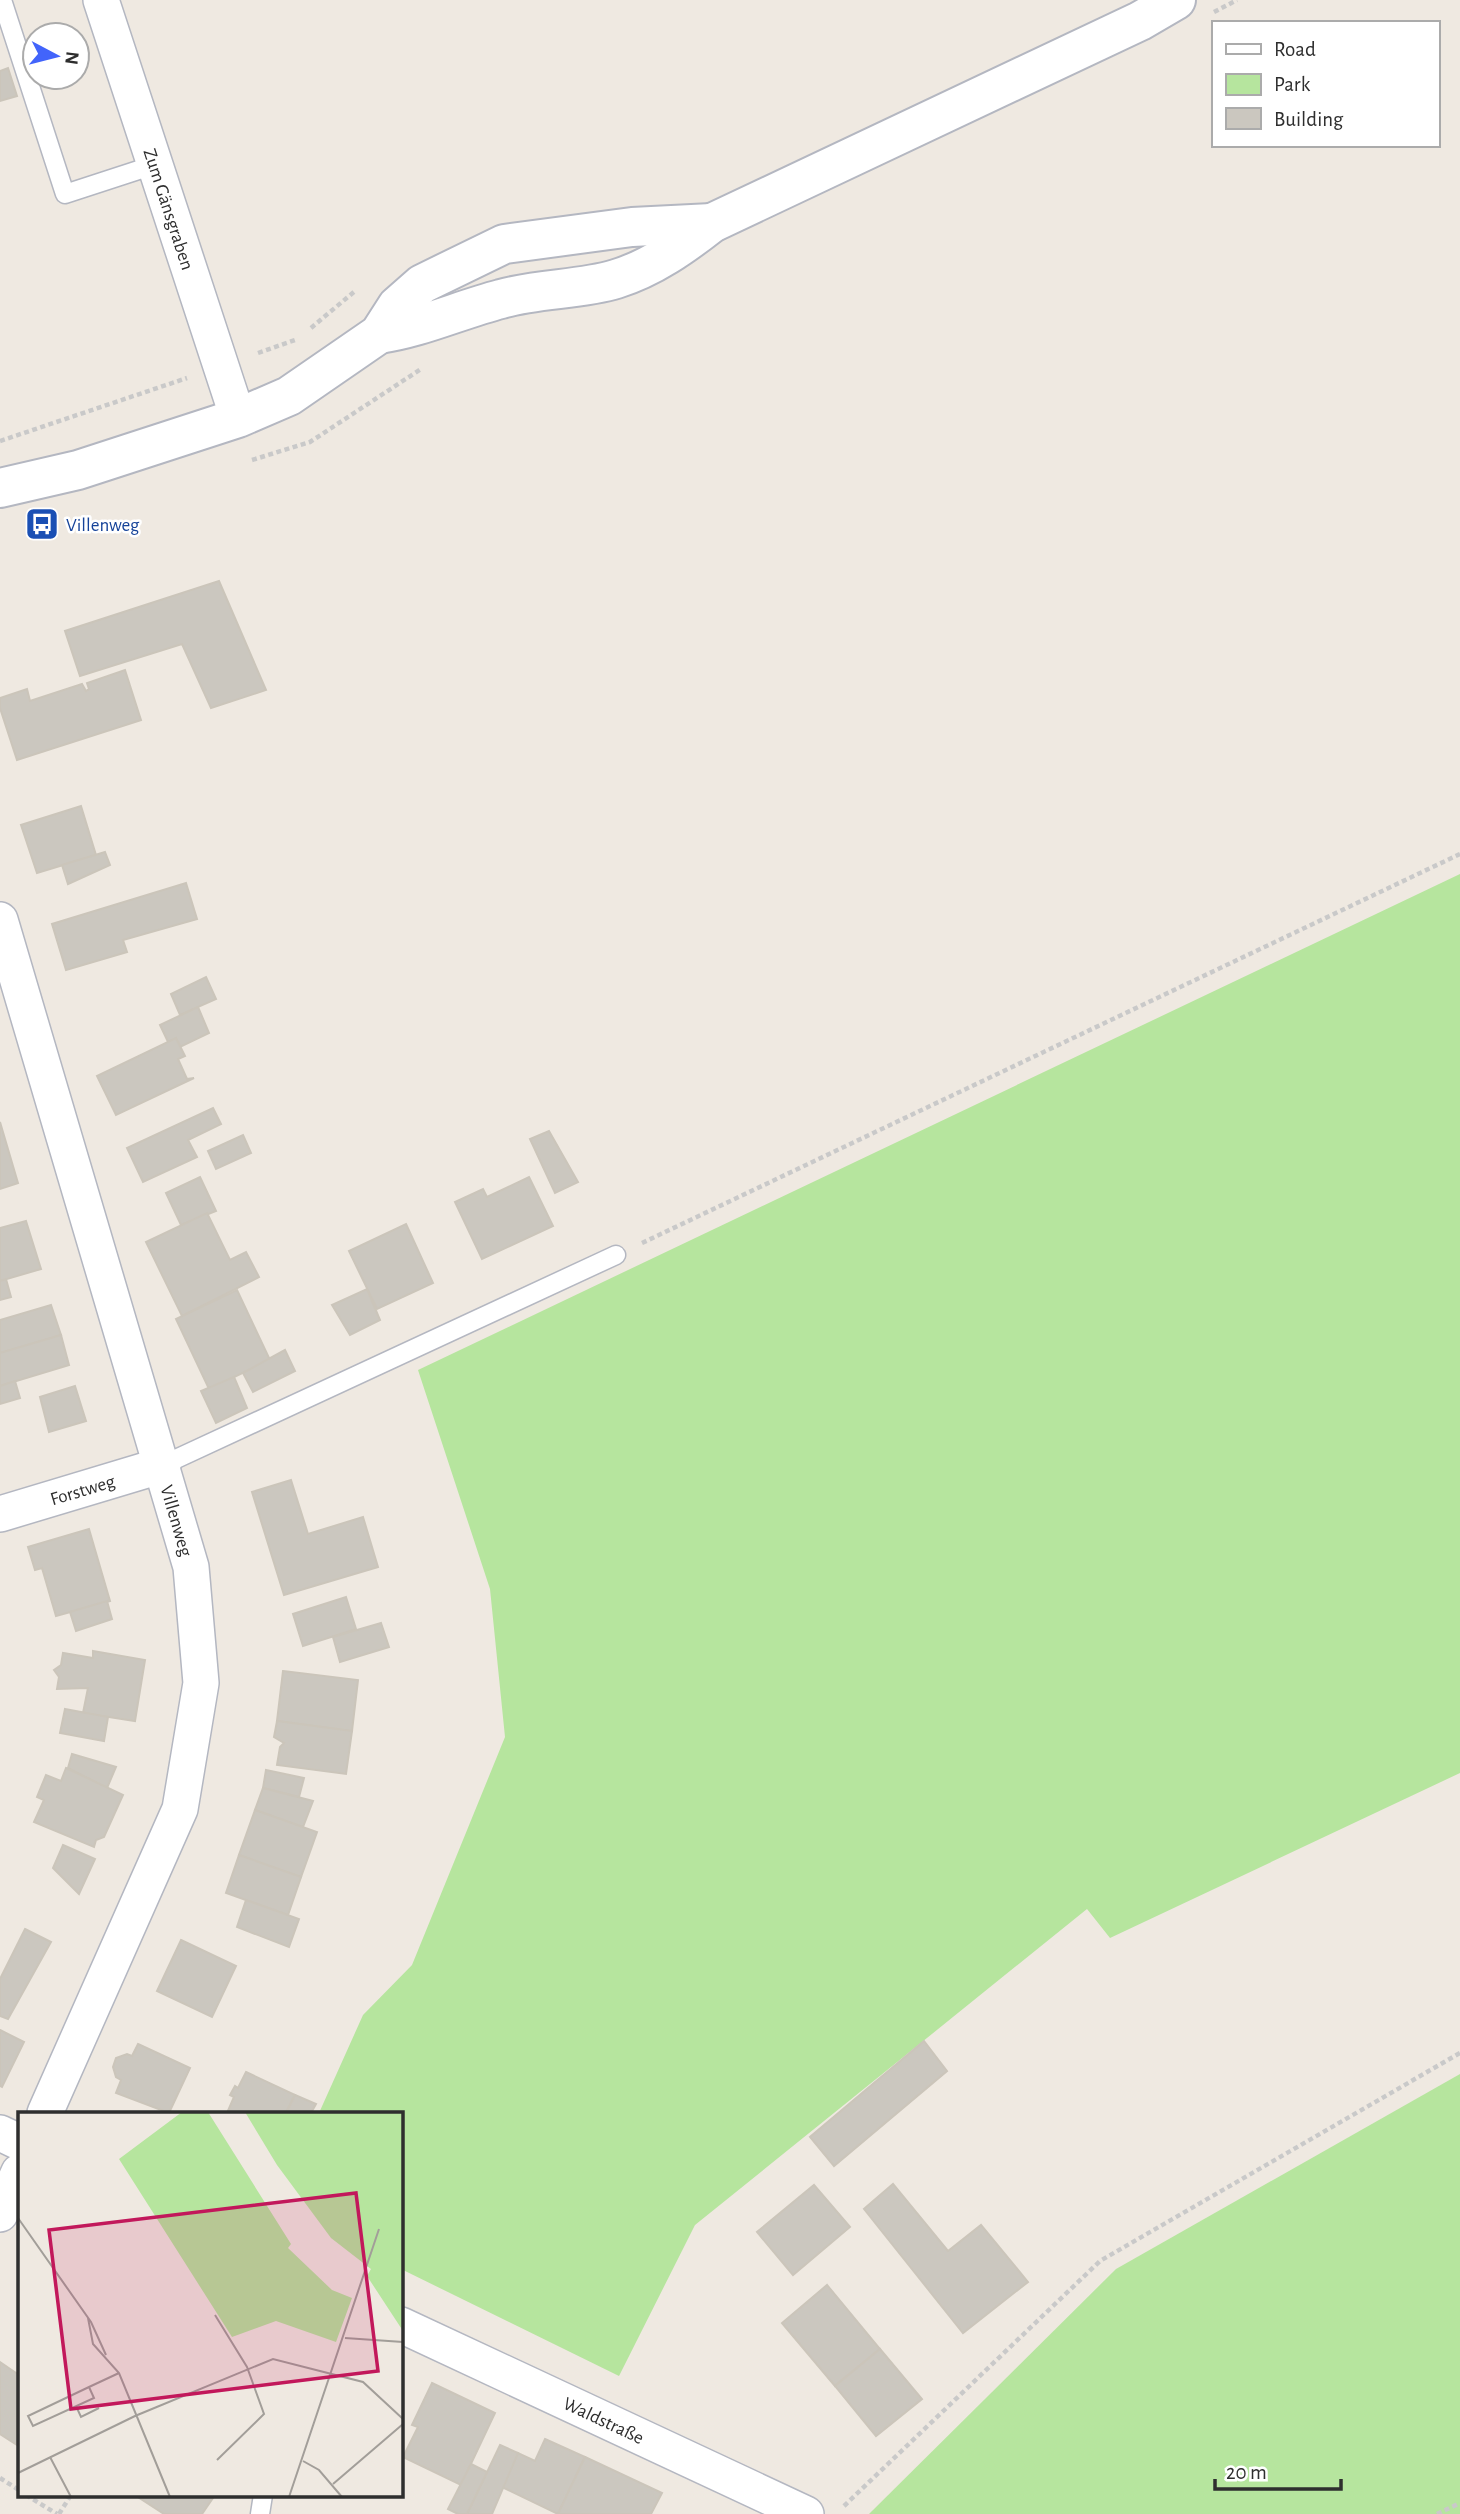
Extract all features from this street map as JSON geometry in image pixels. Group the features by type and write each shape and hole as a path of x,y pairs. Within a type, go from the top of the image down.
{"main road":[{"path":"379,334 414,329 465,308 527,292 616,279 678,250 712,223 1140,21 1175,0"},
{"path":"0,488 78,470 238,418 289,396 379,334 397,306 422,284 504,244 632,227 712,223"}],"street":[{"name":"Zum Gänsgraben","path":"101,0 157,164 238,418"},
{"name":"Villenweg","path":"0,920 191,1567 201,1683 180,1809 46,2112"},
{"name":"Forstweg","path":"0,1514 163,1465"},
{"path":"0,2133 18,2142"},
{"path":"0,2214 18,2174"},
{"name":"Waldstraße","path":"402,2325 806,2514"}],"lane":[{"path":"2,0 8,44 65,194 157,164"},
{"path":"163,1465 616,1255"},
{"path":"260,2514 263,2496"}],"path":[{"path":"616,1255 1460,854"},
{"path":"836,2514 1100,2261 1460,2053"},
{"path":"0,2478 18,2489"},
{"path":"28,2496 58,2514 70,2496"},
{"path":"1437,2514 1460,2503"}],"green space":[{"path":"1460,874 1460,1773 1110,1938 1087,1909 695,2225 619,2376 402,2269 402,2112 319,2112 363,2015 412,1965 505,1737 490,1589 418,1370"},
{"path":"1460,2074 1460,2514 869,2514 1116,2269"}],"building":[{"path":"8,68 17,96 0,101 0,71"},
{"path":"219,581 266,690 211,708 182,644 80,676 65,631"},
{"path":"125,670 141,720 17,760 0,708 0,698 27,689 30,701 82,684 86,691 89,689 87,683"},
{"path":"81,806 96,855 37,873 21,825"},
{"path":"105,852 110,865 68,884 62,865"},
{"path":"186,883 197,919 123,940 127,952 66,970 52,924"},
{"path":"206,977 216,999 180,1015 171,994"},
{"path":"198,1007 209,1033 180,1047 176,1038 168,1042 160,1025"},
{"path":"176,1038 185,1056 178,1059 187,1079 194,1078 116,1115 97,1076"},
{"path":"213,1108 221,1124 188,1140 197,1157 143,1182 127,1148"},
{"path":"0,1122 18,1183 0,1189"},
{"path":"549,1131 578,1182 555,1193 530,1139"},
{"path":"243,1135 251,1153 216,1169 208,1151"},
{"path":"200,1177 216,1211 181,1225 166,1193"},
{"path":"529,1177 553,1226 482,1259 455,1202 483,1189 487,1197"},
{"path":"207,1213 230,1260 246,1252 259,1277 182,1316 146,1242"},
{"path":"26,1221 41,1269 0,1281 0,1228"},
{"path":"406,1224 433,1283 377,1309 349,1251"},
{"path":"6,1279 11,1297 0,1300 0,1281"},
{"path":"367,1289 380,1320 350,1335 332,1305"},
{"path":"237,1290 270,1360 209,1389 176,1319"},
{"path":"51,1305 61,1335 0,1353 0,1320"},
{"path":"61,1335 69,1365 0,1386 0,1353"},
{"path":"285,1350 295,1371 253,1392 243,1373"},
{"path":"234,1377 247,1408 216,1423 201,1391"},
{"path":"15,1381 20,1398 0,1404 0,1386"},
{"path":"75,1386 86,1421 49,1432 40,1397"},
{"path":"291,1480 308,1534 363,1517 378,1567 284,1595 252,1492"},
{"path":"89,1529 110,1601 56,1616 42,1568 35,1570 28,1547"},
{"path":"346,1597 356,1629 303,1646 293,1614"},
{"path":"107,1601 112,1619 76,1631 70,1612"},
{"path":"381,1623 389,1647 340,1662 333,1637"},
{"path":"93,1651 145,1660 135,1721 83,1713 88,1688 57,1689 59,1677 54,1670 61,1665 63,1653 93,1658"},
{"path":"283,1671 358,1680 352,1731 277,1721"},
{"path":"65,1709 108,1717 104,1741 60,1733"},
{"path":"277,1721 352,1731 346,1774 277,1765 280,1747 284,1743 274,1737"},
{"path":"72,1754 116,1767 107,1788 68,1768"},
{"path":"66,1768 123,1795 104,1837 96,1840 94,1847 34,1822 44,1800 37,1797 46,1775 61,1781"},
{"path":"266,1770 304,1778 299,1797 263,1788"},
{"path":"263,1788 313,1801 303,1827 255,1810"},
{"path":"255,1810 317,1832 301,1877 239,1855"},
{"path":"63,1845 95,1859 79,1894 53,1868"},
{"path":"239,1855 301,1877 288,1915 226,1893"},
{"path":"246,1900 299,1919 289,1947 237,1927"},
{"path":"25,1929 51,1942 8,2019 0,2016 0,1979"},
{"path":"181,1940 236,1966 212,2017 157,1991"},
{"path":"0,2030 24,2042 2,2087 0,2086"},
{"path":"924,2041 947,2071 834,2166 810,2137"},
{"path":"138,2044 190,2068 169,2112 116,2093 121,2080 116,2077 113,2067 116,2058 127,2054 132,2056"},
{"path":"246,2072 295,2095 286,2112 227,2112 234,2097 230,2095 235,2086 238,2088"},
{"path":"295,2095 316,2104 312,2112 286,2112"},
{"path":"893,2184 948,2251 981,2225 1028,2282 963,2333 864,2209"},
{"path":"814,2185 850,2227 793,2275 757,2232"},
{"path":"827,2285 880,2349 835,2386 782,2323"},
{"path":"880,2349 922,2399 876,2436 835,2386"},
{"path":"0,2362 18,2374 17,2445 0,2434"},
{"path":"432,2383 495,2413 461,2485 403,2457 418,2427 412,2425"},
{"path":"545,2439 585,2457 558,2514 502,2487 518,2453 535,2461"},
{"path":"500,2445 518,2453 492,2514 467,2514"},
{"path":"585,2457 662,2493 651,2514 558,2514"},
{"path":"471,2464 487,2472 467,2514 458,2514 448,2509"},
{"path":"214,2496 202,2514 164,2514 138,2497"}],"place":[{"name":"Villenweg","path":"42,524"}]}
